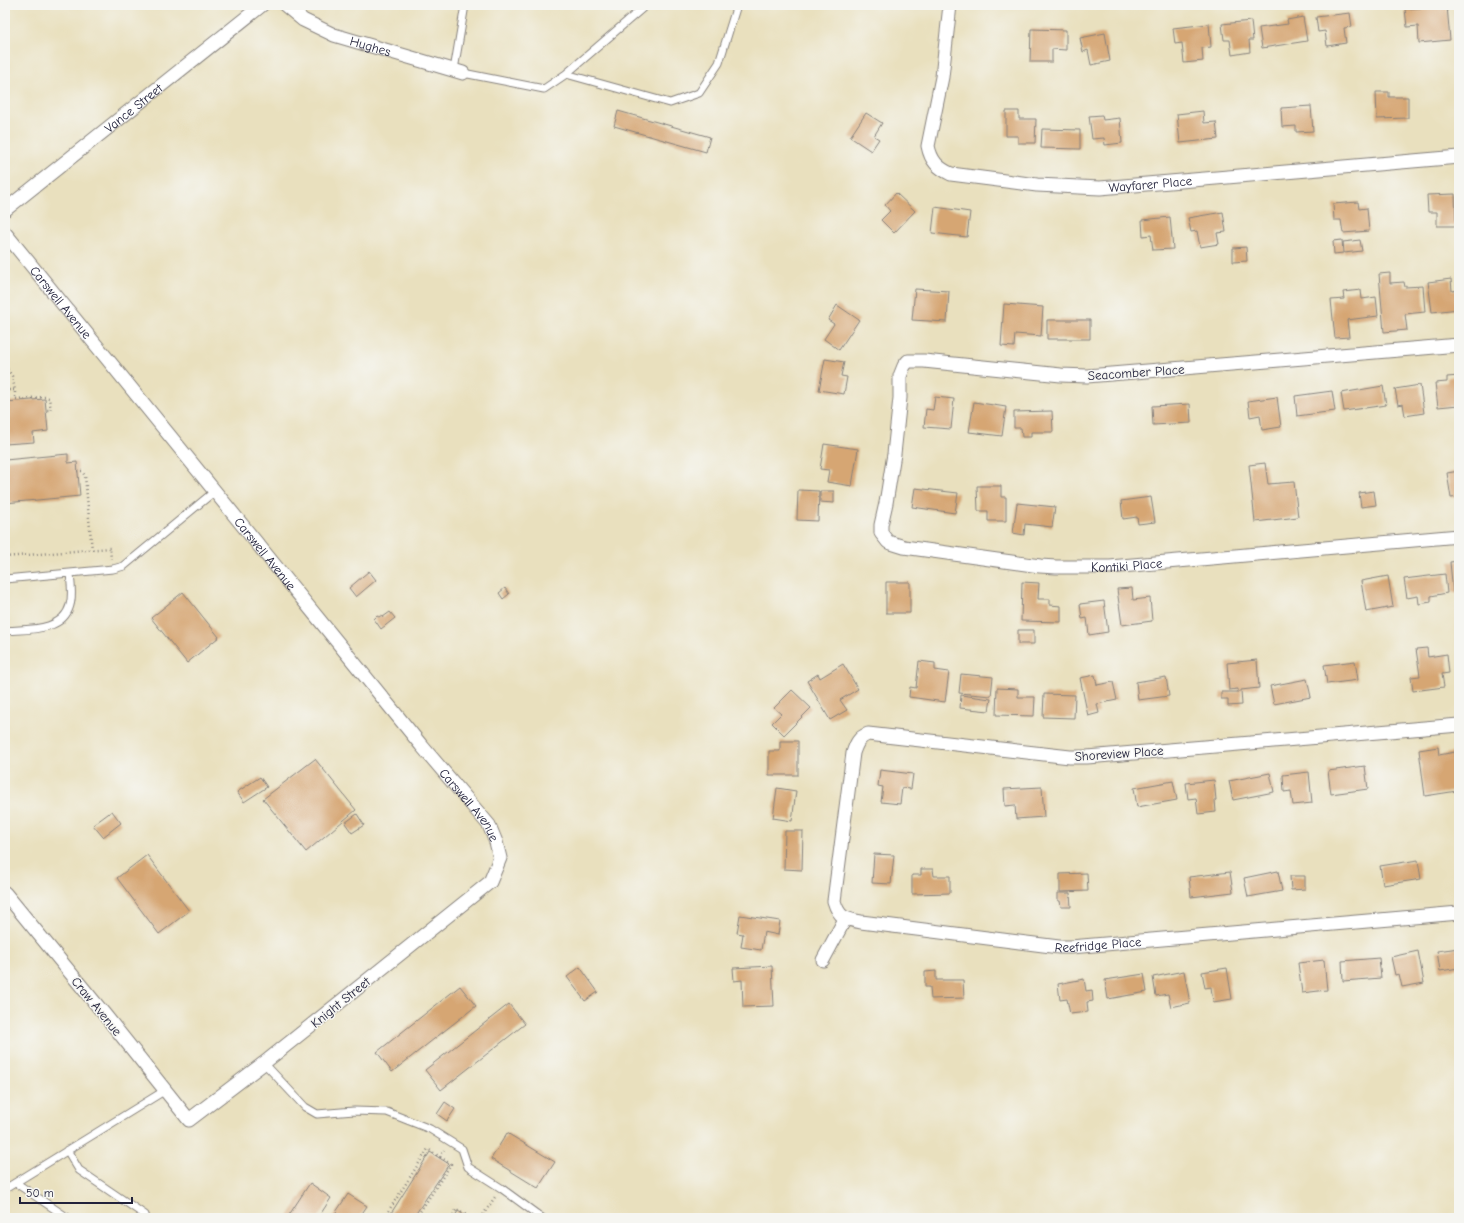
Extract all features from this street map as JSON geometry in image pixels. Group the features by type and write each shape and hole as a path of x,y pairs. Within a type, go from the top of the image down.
{"street":[{"name":"Vance Street","path":"5,210 262,5"},
{"name":"Hughes","path":"285,5 303,20 334,35 459,71"},
{"name":"Wayfarer Place","path":"950,5 942,77 928,146 930,156 935,164 942,170 951,174 1037,185 1100,188 1459,157"},
{"name":"Carswell Avenue","path":"5,233 416,739 489,825 496,842 500,858 490,882"},
{"name":"Seacomber Place","path":"894,454 900,398 900,376 908,361 924,360 1061,375 1087,376 1459,345"},
{"name":"Kontiki Place","path":"894,454 881,525 881,533 888,542 904,547 1040,566 1110,567 1459,536"},
{"name":"Shoreview Place","path":"845,919 838,912 834,901 853,753 862,736 868,734 1070,757 1087,757 1459,726"},
{"name":"Knight Street","path":"188,1120 264,1063 490,882"},
{"name":"Craw Avenue","path":"5,893 105,1015 188,1120"},
{"name":"Reefridge Place","path":"845,919 1044,945 1071,947 1459,912"},
{"path":"823,960 845,919"}],"lane":[{"path":"465,5 459,71 544,89 566,74 646,5"},
{"path":"566,74 670,103 699,93 719,63 737,5"},
{"path":"5,579 70,574 113,569 124,566 215,491"},
{"path":"5,631 43,627 56,624 66,616 72,594 70,574"},
{"path":"264,1063 304,1107 317,1114 354,1111 387,1112 430,1129 462,1149 468,1168 501,1188 542,1218"},
{"path":"5,1189 164,1091"},
{"path":"67,1150 79,1170 145,1215 146,1218"},
{"path":"16,1183 68,1218"}],"path":[{"path":"5,366 12,376 15,399 49,398 51,410 46,410"},
{"path":"5,390 15,390"},
{"path":"77,472 82,471 86,476 92,550"},
{"path":"5,557 110,548 111,559"},
{"path":"440,1157 449,1141"},
{"path":"384,1218 428,1149 451,1164 416,1218"},
{"path":"481,1218 501,1188"},
{"path":"451,1218 457,1209 471,1218"}],"building":[{"path":"1447,6 1450,40 1419,43 1418,26 1407,27 1405,9"},
{"path":"1350,13 1352,27 1344,28 1346,43 1327,46 1325,31 1318,32 1316,17"},
{"path":"1303,17 1307,41 1262,48 1259,28 1288,24 1287,20"},
{"path":"1251,21 1253,40 1249,40 1250,52 1232,55 1230,40 1224,40 1222,24"},
{"path":"1209,24 1211,47 1202,48 1203,61 1184,63 1182,43 1175,44 1173,28"},
{"path":"1031,29 1066,30 1066,50 1052,49 1052,62 1030,62"},
{"path":"1105,33 1110,61 1091,65 1088,50 1083,52 1080,38"},
{"path":"1376,92 1389,92 1389,97 1408,97 1408,118 1377,119"},
{"path":"1311,106 1313,131 1296,132 1296,126 1282,127 1281,108"},
{"path":"618,111 710,137 706,152 614,126"},
{"path":"1006,111 1019,111 1019,119 1036,119 1035,143 1018,143 1018,136 1006,136"},
{"path":"1203,111 1204,123 1216,122 1218,139 1180,143 1177,114"},
{"path":"866,113 882,123 874,136 879,139 871,151 850,137"},
{"path":"1102,115 1103,120 1120,118 1122,143 1105,145 1104,138 1092,139 1089,116"},
{"path":"1042,129 1080,130 1080,149 1041,148"},
{"path":"896,193 915,211 894,233 881,220 890,211 885,205"},
{"path":"1455,194 1456,226 1437,226 1437,212 1428,212 1427,195"},
{"path":"1358,202 1359,209 1367,208 1369,231 1343,233 1341,220 1334,220 1333,204"},
{"path":"935,207 970,212 967,237 932,233"},
{"path":"1223,212 1226,232 1217,233 1219,244 1200,247 1197,231 1191,232 1188,218"},
{"path":"1170,217 1173,249 1153,250 1151,235 1143,236 1142,220"},
{"path":"1342,240 1343,253 1334,254 1333,241"},
{"path":"1360,240 1362,251 1344,253 1343,242"},
{"path":"1246,247 1247,261 1233,262 1233,248"},
{"path":"1390,273 1390,283 1404,282 1405,287 1423,286 1425,312 1405,314 1407,330 1384,332 1379,274"},
{"path":"1451,279 1452,291 1459,290 1459,309 1432,312 1428,282"},
{"path":"915,289 949,291 947,322 912,320"},
{"path":"1361,290 1362,299 1376,297 1378,316 1347,320 1349,337 1335,338 1331,300 1344,299 1343,292"},
{"path":"1004,304 1043,307 1041,336 1015,334 1014,347 1001,346"},
{"path":"837,305 859,320 839,350 824,339 834,324 828,320"},
{"path":"1047,320 1090,320 1090,339 1047,339"},
{"path":"825,359 844,362 841,376 847,377 844,394 819,390"},
{"path":"1459,376 1459,405 1438,407 1435,383 1447,382 1447,377"},
{"path":"1420,385 1424,413 1405,416 1403,404 1398,405 1395,389"},
{"path":"1383,386 1386,405 1344,411 1341,393"},
{"path":"1332,391 1335,411 1297,416 1295,396"},
{"path":"935,397 954,399 951,429 924,427 926,409 933,410"},
{"path":"1277,397 1281,427 1262,430 1260,415 1250,417 1248,401"},
{"path":"45,399 48,431 33,433 34,442 5,444 5,402"},
{"path":"974,402 1006,407 1002,436 969,432"},
{"path":"1190,404 1191,423 1153,425 1152,406"},
{"path":"1052,411 1053,432 1031,432 1031,437 1022,437 1021,428 1014,428 1014,412"},
{"path":"824,444 858,449 852,486 827,482 829,470 820,469"},
{"path":"68,454 68,463 77,462 80,496 5,503 5,460"},
{"path":"1265,463 1268,484 1294,482 1298,517 1255,522 1249,465"},
{"path":"1459,471 1459,497 1451,498 1447,473"},
{"path":"977,486 1001,486 1001,497 1006,497 1006,521 988,521 988,511 978,511"},
{"path":"915,488 958,493 955,513 912,507"},
{"path":"798,490 819,491 818,521 797,520"},
{"path":"820,491 834,491 834,503 820,502"},
{"path":"1374,491 1376,505 1361,507 1359,493"},
{"path":"1151,497 1155,522 1138,524 1137,517 1123,519 1121,501"},
{"path":"1017,503 1055,507 1052,527 1025,524 1024,535 1013,533"},
{"path":"1459,561 1459,593 1453,593 1450,562"},
{"path":"369,571 376,580 356,597 349,588"},
{"path":"1445,574 1447,593 1431,596 1431,602 1419,604 1418,596 1407,598 1404,579"},
{"path":"1388,576 1393,607 1366,612 1361,581"},
{"path":"886,582 910,582 910,613 886,613"},
{"path":"1022,582 1039,583 1038,599 1050,599 1050,605 1061,606 1061,622 1021,621"},
{"path":"505,588 509,594 503,599 499,593"},
{"path":"1132,588 1133,600 1150,598 1152,621 1122,625 1117,589"},
{"path":"183,592 219,637 187,663 151,618"},
{"path":"1104,601 1108,632 1089,635 1087,618 1082,619 1080,604"},
{"path":"390,612 395,618 381,629 374,619 377,616 379,617 382,615 383,617"},
{"path":"1018,630 1034,630 1034,644 1018,644"},
{"path":"1427,648 1428,657 1447,654 1449,673 1442,674 1444,687 1413,691 1411,677 1420,676 1416,649"},
{"path":"1257,660 1259,688 1241,690 1242,705 1228,706 1228,699 1221,699 1221,692 1238,692 1238,689 1229,690 1227,663"},
{"path":"919,661 935,663 935,670 949,672 945,702 909,697 910,687 916,688"},
{"path":"1355,661 1358,680 1327,684 1324,665"},
{"path":"843,664 858,689 840,700 847,710 830,720 807,681 818,674 820,678"},
{"path":"961,674 993,677 991,696 959,693"},
{"path":"1095,675 1097,685 1113,682 1117,700 1097,704 1099,713 1088,716 1080,678"},
{"path":"1166,677 1169,696 1138,700 1136,682"},
{"path":"1307,679 1311,697 1274,704 1270,686"},
{"path":"997,688 1018,689 1018,697 1035,697 1034,716 996,715"},
{"path":"792,690 811,708 784,735 772,723 781,714 774,708"},
{"path":"1044,694 1075,695 1074,718 1043,717"},
{"path":"961,695 991,699 989,711 960,708"},
{"path":"780,741 798,741 798,775 769,775 769,751 780,751"},
{"path":"1438,747 1439,755 1455,752 1456,760 1459,760 1459,784 1456,785 1457,791 1425,796 1419,750"},
{"path":"315,759 356,810 306,852 263,799"},
{"path":"1365,766 1368,789 1331,794 1328,771"},
{"path":"880,770 913,774 911,789 902,788 900,804 881,802 883,787 878,786"},
{"path":"1309,772 1312,803 1293,805 1291,791 1284,792 1283,775"},
{"path":"1270,773 1274,792 1233,800 1229,781"},
{"path":"260,777 267,787 244,802 237,792"},
{"path":"1214,780 1216,812 1198,814 1196,798 1188,799 1186,783"},
{"path":"1173,781 1177,800 1137,807 1134,788"},
{"path":"1042,787 1044,817 1016,819 1015,805 1005,806 1004,789"},
{"path":"777,788 796,791 792,821 773,818"},
{"path":"112,811 121,823 103,837 93,825"},
{"path":"357,814 364,825 352,833 345,823"},
{"path":"785,831 803,831 802,870 784,869"},
{"path":"874,854 894,855 891,884 872,883"},
{"path":"147,855 189,911 159,934 117,878"},
{"path":"1418,860 1421,879 1383,885 1380,866"},
{"path":"921,869 933,869 934,876 950,876 950,893 912,894 912,875 921,875"},
{"path":"1278,871 1282,891 1248,897 1244,878"},
{"path":"1230,872 1233,892 1191,897 1189,877"},
{"path":"1087,873 1088,891 1060,892 1060,874"},
{"path":"1290,876 1305,876 1305,889 1291,890"},
{"path":"1058,893 1070,893 1071,907 1061,907 1060,901 1058,901"},
{"path":"740,915 780,921 778,935 764,932 761,950 741,947 743,934 737,933"},
{"path":"1459,948 1459,968 1440,971 1437,951"},
{"path":"1418,951 1424,983 1402,987 1399,974 1395,975 1391,957"},
{"path":"1379,958 1381,978 1343,981 1342,961"},
{"path":"1324,960 1327,990 1302,993 1298,963"},
{"path":"772,966 774,1006 743,1007 742,980 734,981 733,968"},
{"path":"580,967 598,992 585,1001 567,977"},
{"path":"1227,968 1232,999 1213,1002 1211,987 1205,988 1202,972"},
{"path":"936,971 936,980 963,980 964,998 931,999 930,987 925,987 925,972"},
{"path":"1184,971 1190,1003 1171,1007 1168,994 1156,996 1153,977"},
{"path":"1144,974 1147,992 1108,999 1105,980"},
{"path":"1084,979 1086,991 1092,990 1093,1001 1087,1002 1088,1012 1070,1014 1067,999 1060,1000 1058,984"},
{"path":"460,986 476,1006 392,1072 377,1052"},
{"path":"509,1004 525,1024 441,1090 425,1070"},
{"path":"445,1102 455,1109 447,1121 437,1114"},
{"path":"507,1133 555,1162 538,1188 491,1159"},
{"path":"430,1152 449,1164 413,1218 388,1218"},
{"path":"310,1183 331,1198 318,1218 287,1218"},
{"path":"348,1194 367,1206 359,1218 332,1218"},
{"path":"458,1211 469,1218 454,1218"}]}
